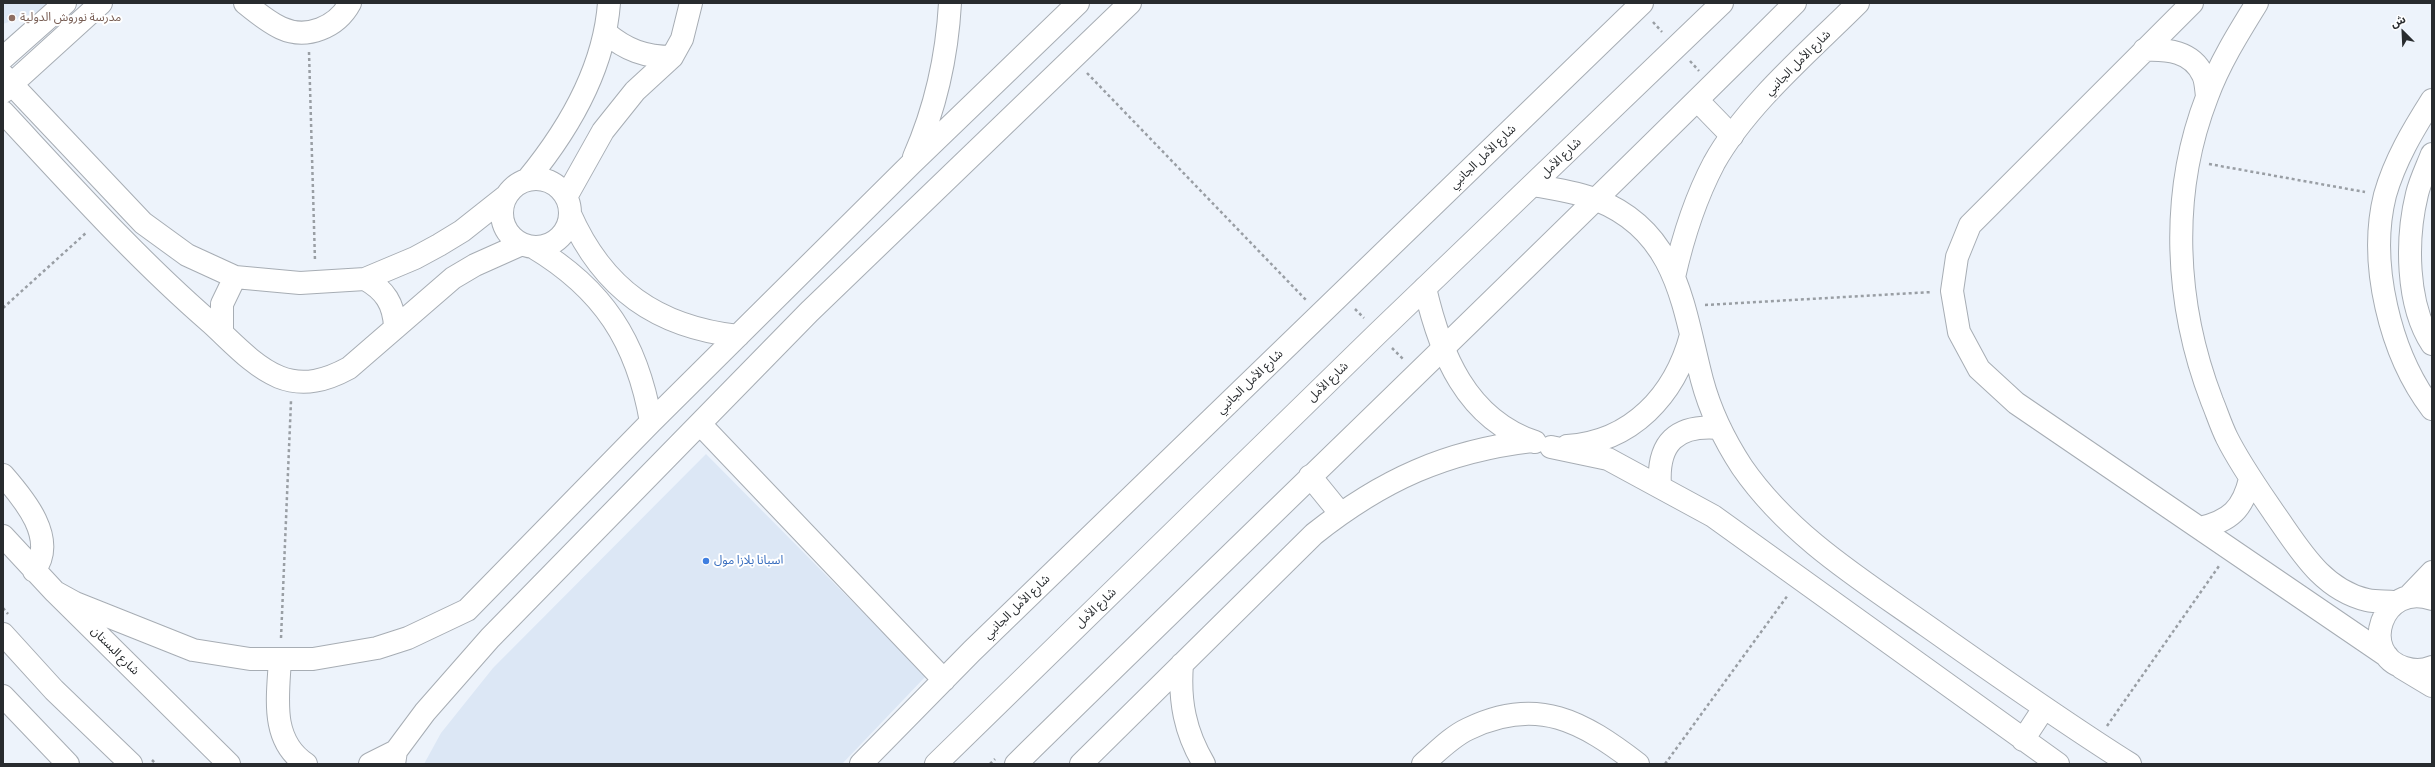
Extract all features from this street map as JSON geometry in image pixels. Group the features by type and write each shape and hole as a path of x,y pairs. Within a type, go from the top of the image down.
{"street":[{"path":"3,58 65,3"},
{"path":"245,3 281,28 292,32 309,32 326,27 335,21 350,3"},
{"path":"527,180 561,136 575,111 598,59 606,32 609,3"},
{"path":"3,112 156,272 244,353 269,372 292,381 315,381 330,378 364,356 395,327 453,278 475,265 528,246 554,242 562,234 568,225 568,205 603,131 635,91 672,57 682,39 691,3"},
{"path":"911,164 936,99 943,65 950,3"},
{"path":"55,592 75,603 193,650 221,656 280,659 313,659 377,648 420,633 467,610 651,422 911,164 1078,3"},
{"path":"370,764 395,758 456,674 809,312 1130,3"},
{"name":"شارع الأمل الجانبي","path":"861,764 944,680 1642,3"},
{"name":"شارع الأمل","path":"936,764 1425,288 1722,3"},
{"path":"1016,764 1310,476 1596,200 1795,3"},
{"name":"شارع الأمل الجانبي","path":"1674,277 1685,232 1701,189 1732,136 1758,103 1858,3"},
{"path":"2192,3 1970,225 1956,257 1952,291 1959,332 1979,368 2016,403 2231,549 2392,661 2432,686"},
{"path":"2257,3 2242,27 2207,96 2188,160 2180,231 2184,302 2201,371 2226,436 2250,479 2319,574 2341,590 2368,600 2402,599 2423,596 2432,599"},
{"path":"94,5 6,84 143,223 187,255 235,277 267,282 316,283 365,279 415,258 439,245 462,231 505,197 514,186 527,180 538,179 549,182 568,205 581,239 596,262 614,283 635,300 659,315 684,326 711,333 738,336"},
{"path":"606,32 630,50 657,57 672,57"},
{"path":"2144,50 2167,49 2188,57 2203,75 2207,96"},
{"path":"1697,100 1732,136"},
{"path":"2432,100 2405,143 2385,196 2380,247 2384,298 2398,347 2420,393 2432,409"},
{"path":"2432,154 2417,194 2409,243 2413,292 2426,335 2432,344"},
{"path":"1533,185 1596,200 1615,208 1640,226 1660,248 1674,277 1685,306 1702,382 1720,428 1742,466 1769,501 1800,533 1834,561 2044,708 2130,764"},
{"path":"505,197 502,207 502,219 505,230 512,238 560,263 584,284 605,307 622,333 636,361 646,391 651,422"},
{"path":"222,333 222,304 235,277"},
{"path":"365,279 380,289 391,304 395,327"},
{"path":"1425,288 1432,319 1456,377 1482,408 1497,421 1541,444 1608,459 1713,516 1799,580 2058,764"},
{"path":"1081,764 1314,534 1340,513 1368,494 1422,467 1476,450 1541,444 1579,446 1606,438 1637,420 1653,407 1671,385 1684,360 1692,334"},
{"path":"700,424 944,680"},
{"path":"1660,486 1659,466 1666,447 1680,433 1700,426 1720,428"},
{"path":"3,475 28,504 35,517 41,548 40,563 34,571"},
{"path":"1310,476 1340,513"},
{"path":"2200,528 2218,524 2234,513 2246,496 2250,479"},
{"name":"شارع البستان","path":"3,536 34,571 229,764"},
{"path":"2432,572 2385,613 2380,627 2380,642 2392,661 2414,670 2432,667"},
{"path":"3,634 54,690 131,764"},
{"path":"280,659 277,716 281,732 288,748 306,764"},
{"path":"1182,664 1182,708 1187,729 1204,764"},
{"path":"3,696 68,764"},
{"path":"2023,740 2044,708"},
{"path":"1423,764 1446,754 1467,729 1494,718 1524,714 1553,716 1581,725 1607,740 1638,764"}],"path":[{"path":"309,32 316,283"},
{"path":"1073,58 1320,314"},
{"path":"2188,160 2385,196"},
{"path":"3,308 103,218"},
{"path":"1685,306 1952,291"},
{"path":"1386,352 1397,342"},
{"path":"280,659 292,381"},
{"path":"2095,742 2231,549"},
{"path":"1665,764 1799,580"},
{"path":"990,764 996,758"}],"shaded area":[{"name":"مدرسة نوروش الدولية","path":"3,3 47,3 37,12 3,24"},
{"name":"اسبانا بلازا مول","path":"706,454 926,676 842,764 424,764 441,733 493,668"}],"place":[{"name":"مدرسة نوروش الدولية","path":"12,18"},
{"name":"اسبانا بلازا مول","path":"706,561"}]}
